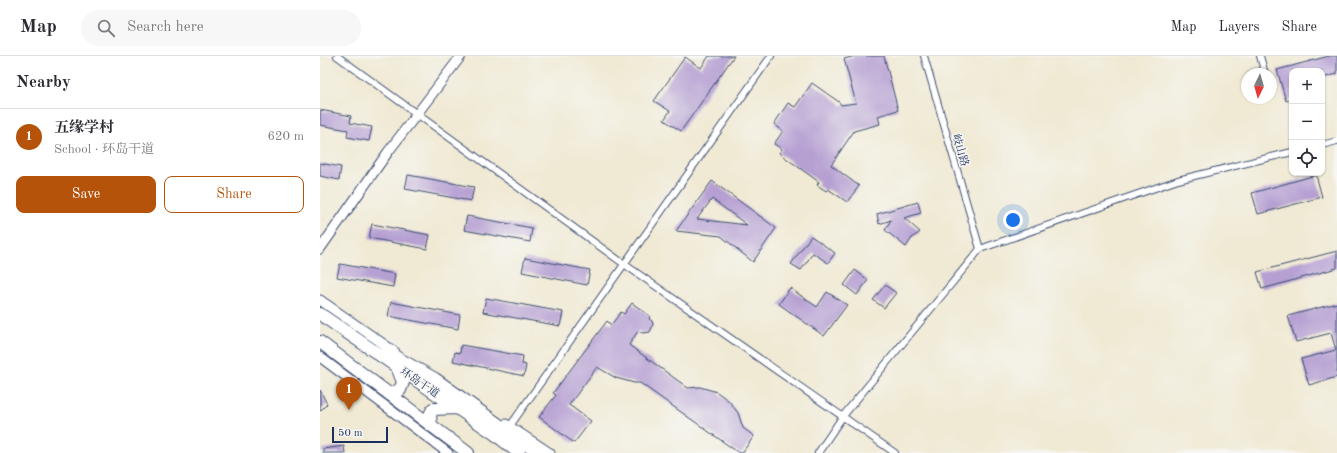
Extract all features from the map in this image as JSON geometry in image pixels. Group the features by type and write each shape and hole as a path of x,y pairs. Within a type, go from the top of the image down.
{"highway":[{"name":"环岛干道","path":"320,314 495,434 519,453"},
{"path":"341,328 399,358 435,379 538,453"},
{"path":"320,342 468,453"},
{"path":"389,394 400,390 402,382 397,366"},
{"path":"431,426 430,416 433,409 457,408"}],"main road":[{"path":"320,250 388,152 461,56"},
{"path":"320,300 435,379 550,453"},
{"path":"320,357 448,453"}],"street":[{"path":"337,56 624,264 895,453"},
{"path":"510,426 771,56"},
{"name":"岐山路","path":"924,56 980,249"},
{"path":"1260,56 1263,68"},
{"path":"1325,144 1337,141"},
{"path":"818,453 843,416 980,249 1178,180 1289,153"}],"building":[{"path":"709,56 734,56 681,131 664,120 670,111 654,101 685,57 701,68"},
{"path":"855,56 884,56 898,110 878,116 880,124 854,131 831,165 859,186 847,202 828,189 826,191 817,185 819,182 779,153 782,149 774,144 783,131 774,124 788,103 795,107 812,83 841,105 856,103 844,59"},
{"path":"1329,56 1337,56 1337,74 1325,77 1325,68 1289,68 1289,100 1286,101 1277,70"},
{"path":"320,110 351,116 350,123 372,127 369,141 347,137 348,130 320,125"},
{"path":"320,163 341,167 339,180 320,176"},
{"path":"408,175 474,187 471,201 405,189"},
{"path":"1316,176 1322,197 1258,214 1252,193"},
{"path":"712,181 776,228 753,262 721,236 676,231","holes":["712,199 747,225 697,219"]},
{"path":"918,202 921,213 904,218 920,232 912,238 906,247 885,230 891,220 879,224 877,214"},
{"path":"467,216 532,228 530,242 464,230"},
{"path":"372,224 430,235 427,249 369,238"},
{"path":"811,236 835,253 828,263 813,253 801,270 791,264"},
{"path":"1337,251 1337,268 1262,289 1257,272"},
{"path":"525,258 590,270 587,285 522,272"},
{"path":"340,264 395,274 393,287 337,277"},
{"path":"855,270 868,280 857,295 844,285"},
{"path":"885,285 896,293 884,308 873,300"},
{"path":"790,288 817,307 827,292 847,305 824,336 779,304"},
{"path":"486,298 563,312 560,326 483,312"},
{"path":"391,302 460,315 458,329 388,316"},
{"path":"632,303 650,316 649,319 652,321 653,325 650,332 643,333 638,331 629,345 688,388 700,387 717,392 729,401 738,413 743,428 754,436 742,453 739,453 640,383 634,383 616,378 597,367 569,405 591,421 574,443 539,417 556,395 553,393 607,321 611,325 621,312 624,314"},
{"path":"1337,303 1337,377 1309,385 1301,359 1336,350 1331,333 1296,342 1288,316"},
{"path":"461,345 523,356 522,364 526,365 524,376 453,361 455,352 460,353"},
{"path":"320,390 327,404 320,411"},
{"path":"344,446 345,453 323,453 323,449"}],"place":[{"name":"五缘学村","path":"349,410"}]}
